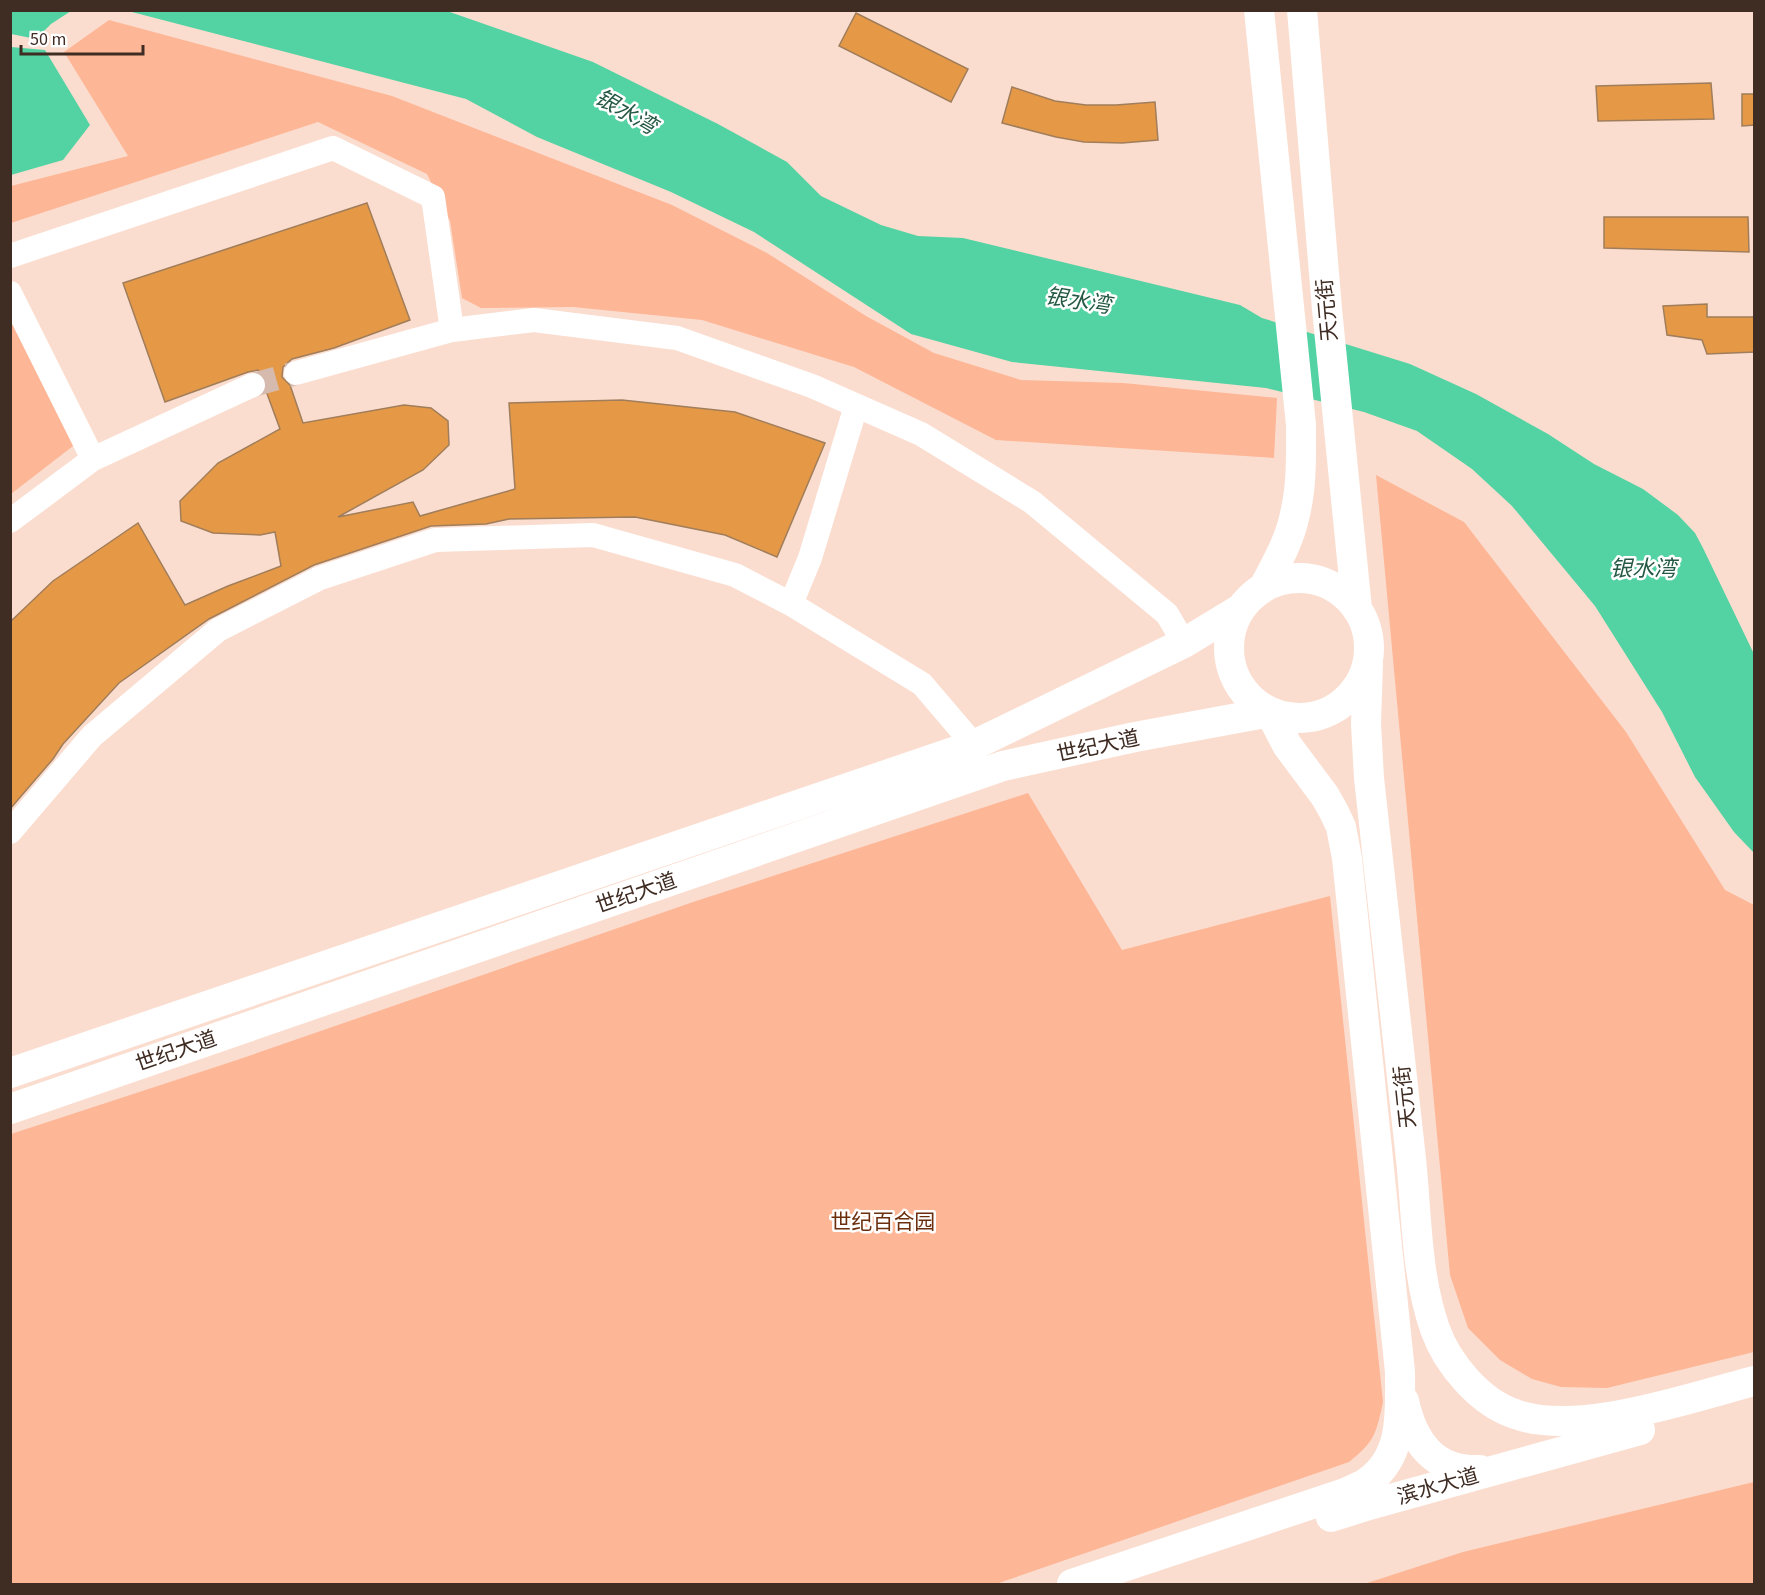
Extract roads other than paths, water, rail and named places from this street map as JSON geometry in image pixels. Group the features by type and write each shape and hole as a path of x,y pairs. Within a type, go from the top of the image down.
{"main road":[{"name":"天元街","path":"1259,10 1301,425 1301,475 1295,516 1281,554 1264,587"},
{"name":"天元街","path":"1302,10 1327,309 1358,609"},
{"path":"1301,578 1323,582 1342,592 1358,609 1366,626 1369,644 1368,663 1360,682 1348,699 1331,711 1311,717 1288,717 1270,712 1253,701 1240,686 1231,668 1228,648 1231,628 1240,609 1264,587 1279,580 1301,578"},
{"name":"世纪大道","path":"10,1073 974,745 1184,643 1240,609"},
{"name":"天元街","path":"1368,663 1366,724 1370,778 1422,1284 1430,1315 1446,1354 1461,1373 1494,1404 1513,1414 1536,1420 1596,1419 1755,1381"},
{"name":"天元街","path":"1270,712 1287,746 1325,796 1334,812 1341,827 1347,858 1400,1380 1396,1443 1383,1469 1368,1482"},
{"name":"世纪大道","path":"10,1109 1003,766 1135,737 1270,712"},
{"path":"1400,1380 1410,1423 1420,1443 1430,1454 1460,1470 1497,1469"},
{"name":"滨水大道","path":"1126,1584 1369,1505 1621,1434 1755,1401"},
{"name":"滨水大道","path":"1072,1584 1345,1493 1368,1482"}],"lane":[{"path":"10,256 333,148 433,197 452,330"},
{"path":"10,293 93,459"},
{"path":"296,373 452,330 534,320 677,338 812,387 921,435 1032,502 1167,614 1184,643"},
{"path":"10,521 93,459 253,386"},
{"path":"791,604 810,558 856,406"},
{"path":"10,832 92,736 218,630 320,578 435,540 592,535 735,575 791,604 922,684 974,745"}],"water":[{"path":"10,11 71,11 51,24 36,39 11,34"},
{"name":"银水湾","path":"128,11 447,11 593,62 718,124 787,162 821,196 881,225 918,236 963,238 1240,305 1262,318 1410,364 1476,394 1548,434 1594,464 1643,489 1678,515 1695,533 1754,654 1754,853 1734,832 1695,777 1662,712 1595,606 1512,506 1472,469 1417,431 1364,412 1266,388 1012,362 911,334 754,232 671,192 537,137 466,99"},
{"path":"11,47 45,50 90,125 63,160 11,175"}],"tunnel":[{"path":"253,385 296,373"}],"park label":[{"name":"世纪百合园","path":"883,1222"}]}
